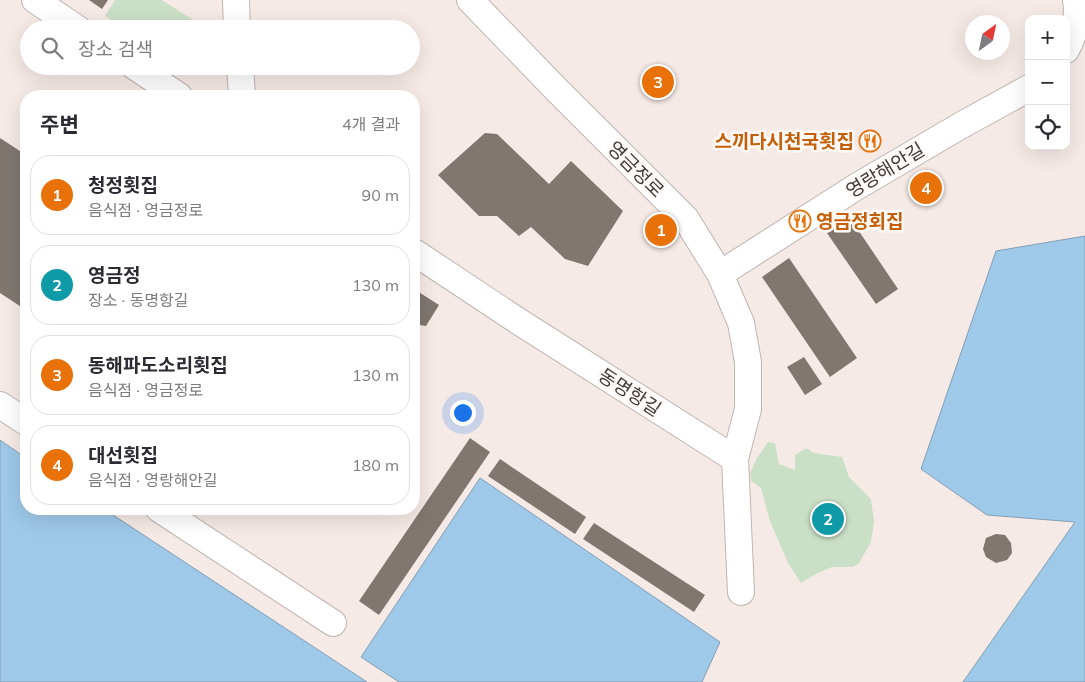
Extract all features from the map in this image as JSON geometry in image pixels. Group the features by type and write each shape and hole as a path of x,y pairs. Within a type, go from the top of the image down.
{"street":[{"path":"35,0 65,20"},
{"path":"236,0 237,20"},
{"name":"영금정로","path":"470,0 553,86 686,218 720,274 742,323 748,362 748,409 735,459"},
{"path":"1070,42 1076,27 1076,0"},
{"path":"148,75 170,90"},
{"path":"241,75 242,90"},
{"name":"영랑해안길","path":"720,274 856,186 1025,90"},
{"name":"동명항길","path":"420,256 735,459"},
{"path":"0,404 20,418"},
{"path":"735,459 741,592"},
{"path":"168,515 333,623"}],"green space":[{"path":"115,0 162,0 193,20 111,20 105,16"},
{"path":"768,442 775,443 779,464 795,470 795,455 806,448 814,453 842,457 849,477 871,499 874,522 871,542 859,563 853,567 832,567 801,583 788,563 770,521 761,488 751,481 750,473"}],"water":[{"path":"1085,236 1085,682 963,682 1075,522 987,515 921,469 996,251"},
{"path":"0,440 20,454 20,515 113,515 367,682 0,682"},
{"path":"480,478 720,642 702,682 399,682 361,657"}],"building":[{"path":"89,0 108,0 102,9"},
{"path":"485,133 497,134 549,184 571,161 623,211 588,266 565,259 531,227 519,236 497,216 479,216 438,175"},
{"path":"0,138 20,151 20,306 0,293"},
{"path":"850,218 898,289 876,304 827,233"},
{"path":"789,258 857,358 830,377 762,277"},
{"path":"420,293 439,305 426,326 420,325"},
{"path":"804,357 822,384 805,395 787,367"},
{"path":"470,438 490,452 379,615 359,601 418,515 420,515 420,511"},
{"path":"500,459 586,517 575,534 488,476"},
{"path":"825,507 835,509 841,516 842,524 836,533 825,536 818,532 813,522 817,512"},
{"path":"594,523 705,595 694,612 583,539"},
{"path":"996,534 1005,535 1011,543 1012,553 1007,560 996,563 986,557 983,549 986,538"}],"place":[{"name":"동해파도소리횟집","path":"658,82"},
{"name":"스끼다시천국횟집","path":"870,141"},
{"name":"대선횟집","path":"926,188"},
{"name":"영금정회집","path":"800,221"},
{"name":"청정횟집","path":"661,230"},
{"name":"영금정","path":"828,519"}]}
